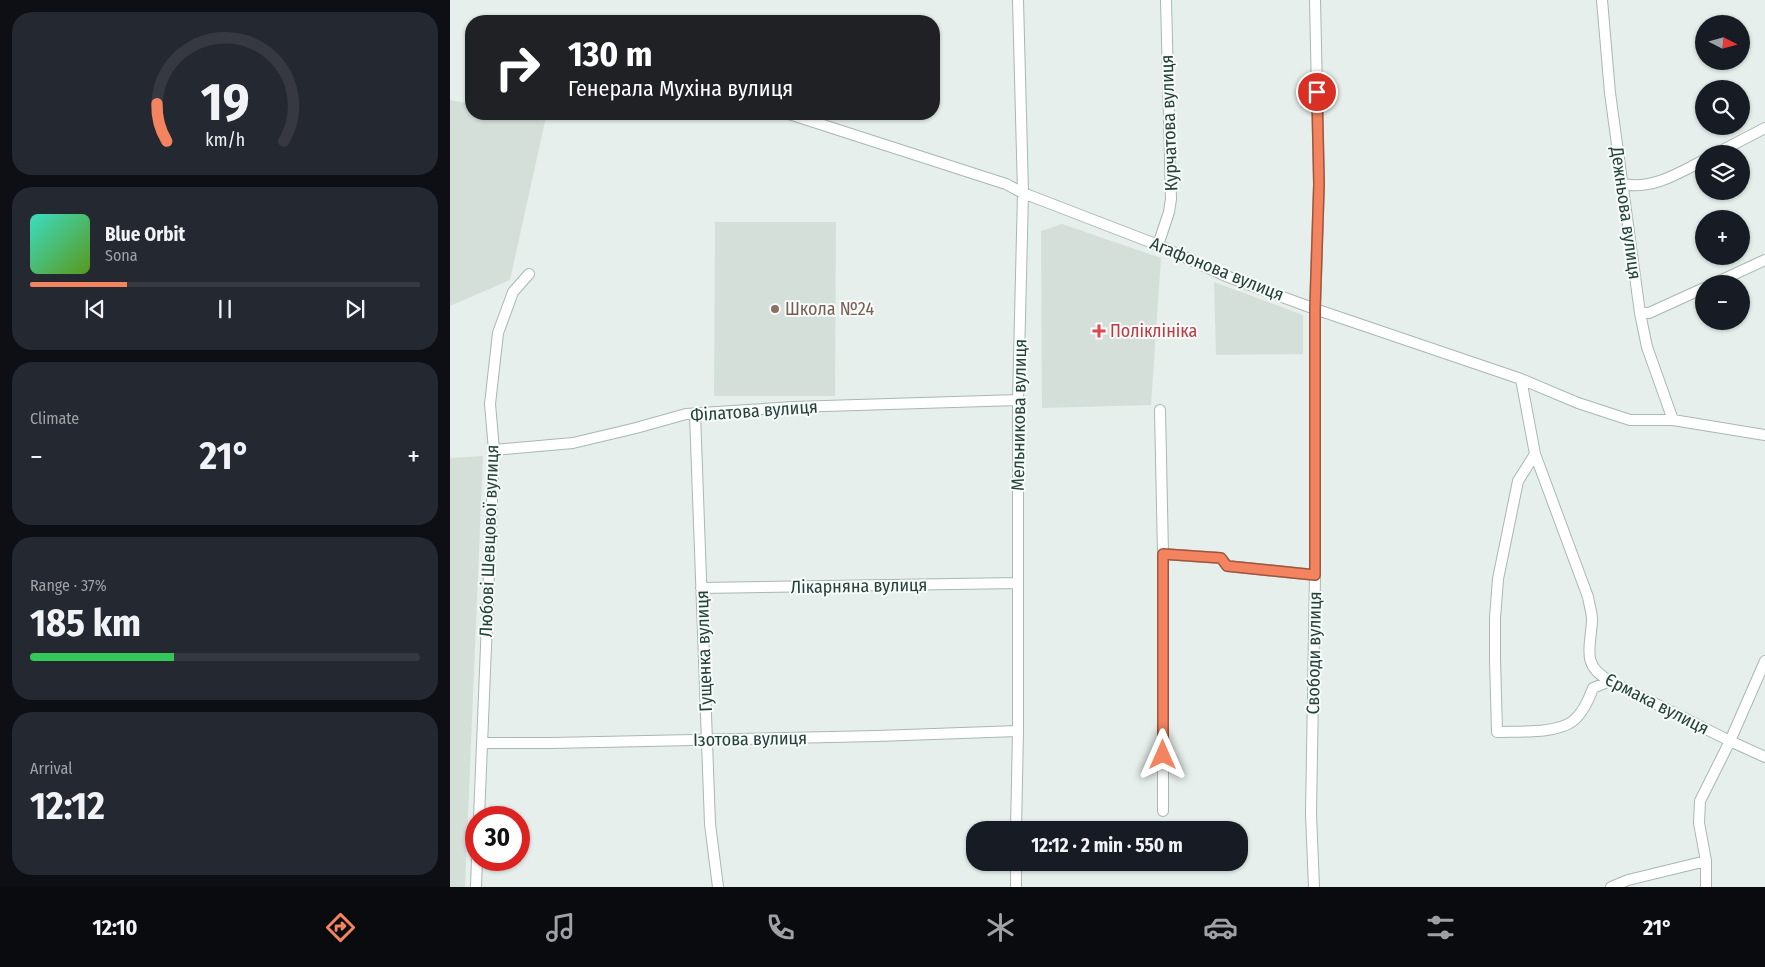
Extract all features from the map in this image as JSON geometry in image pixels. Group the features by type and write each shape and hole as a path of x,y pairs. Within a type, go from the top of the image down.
{"street":[{"name":"Мельникова вулиця","path":"1016,821 1018,400 1023,193 1018,0"},
{"name":"Курчатова вулиця","path":"1158,244 1169,212 1171,199 1166,0"},
{"name":"Свободи вулиця","path":"1314,887 1311,814 1315,575 1315,309 1319,184 1315,0"},
{"name":"Дежньова вулиця","path":"1602,0 1610,93 1640,313 1647,347 1673,420"},
{"name":"Агафонова вулиця","path":"807,120 1006,184 1023,193 1158,244 1226,276 1315,309 1521,379 1578,404 1630,420 1673,420 1765,435"},
{"path":"1732,145 1765,128"},
{"path":"1623,184 1636,186 1670,178 1695,165"},
{"path":"1732,275 1765,260"},
{"name":"Любові Шевцової вулиця","path":"479,806 494,450 490,404 498,332 513,292 529,274"},
{"path":"1640,313 1649,313 1695,292"},
{"name":"Єрмака вулиця","path":"1521,379 1534,454 1588,597 1592,618 1588,647 1589,660 1594,669 1610,681 1765,757"},
{"name":"Філатова вулиця","path":"494,450 574,443 686,414 793,407 1018,400"},
{"path":"1160,410 1163,554 1163,811"},
{"name":"Гущенка вулиця","path":"695,414 710,824 718,887"},
{"path":"1534,454 1518,481 1498,579 1494,658 1497,732 1552,729 1563,726 1573,721 1581,711 1588,702 1593,688 1610,681"},
{"path":"1163,554 1221,558 1227,566 1315,575"},
{"name":"Лікарняна вулиця","path":"701,588 1017,583"},
{"path":"1706,887 1706,861 1699,824 1700,801 1730,741 1765,661"},
{"name":"Ізотова вулиця","path":"482,743 708,740 1018,732"},
{"path":"1611,887 1628,880 1706,861"},
{"path":"476,887 477,871"},
{"path":"1016,871 1016,887"}],"shaded area":[{"path":"450,100 465,103 465,120 545,120 510,280 450,306"},
{"name":"Школа №24","path":"715,222 836,222 835,396 714,396"},
{"name":"Поліклініка","path":"1062,224 1161,258 1151,405 1042,408 1041,231"},
{"path":"1214,282 1303,315 1303,354 1216,355"},
{"path":"483,456 468,806 465,806 465,887 450,887 450,458"}],"place":[{"name":"Школа №24","path":"775,309"},
{"name":"Поліклініка","path":"1099,331"}],"route":[{"path":"1163,755 1163,554 1221,558 1227,566 1315,575 1315,309 1319,184 1317,92"}]}
